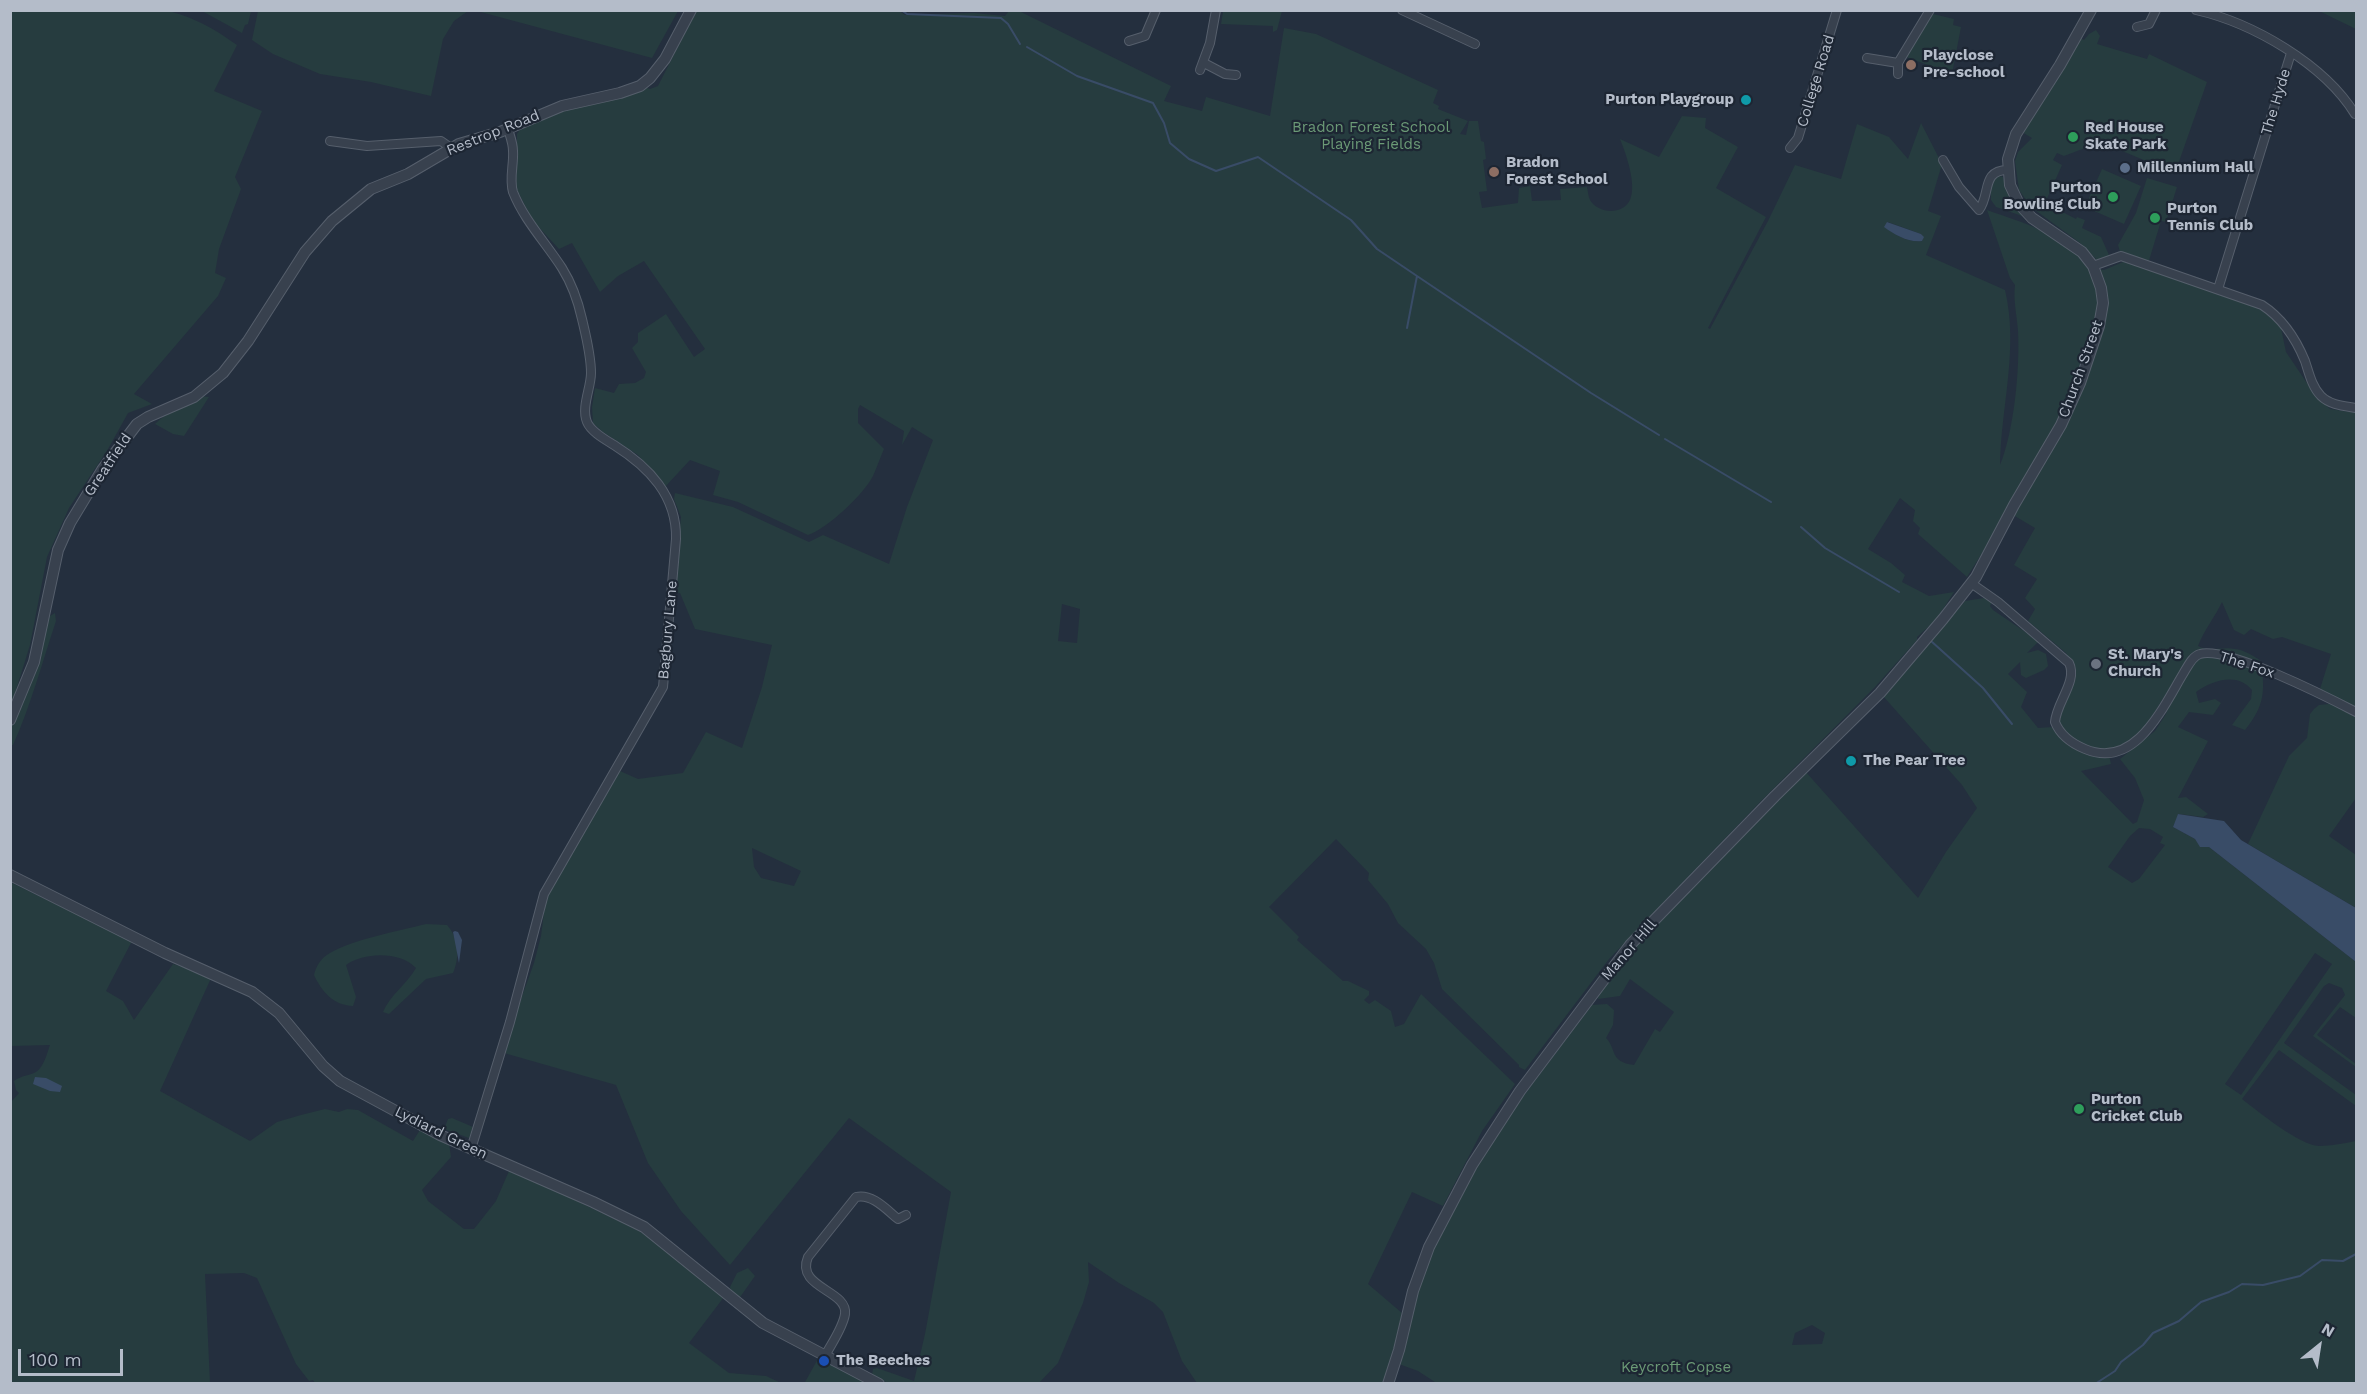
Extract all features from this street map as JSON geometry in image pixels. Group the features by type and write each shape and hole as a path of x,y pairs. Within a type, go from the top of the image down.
{"street":[{"name":"Restrop Road","path":"293,269 324,229 371,189 408,174 451,148 508,129 562,105 620,93 640,86 650,78 665,59 691,10"},
{"path":"1129,41 1145,36 1156,10"},
{"path":"1216,10 1210,43 1202,67 1236,75"},
{"path":"1402,10 1475,44"},
{"name":"College Road","path":"1790,148 1798,138 1837,10"},
{"path":"1898,74 1898,63 1905,48 1930,10"},
{"name":"Church Street","path":"1971,583 2061,425 2080,382 2099,326 2102,310 2101,288 2093,267 2077,247 2025,212 2013,195 2008,170 2014,138 2091,10"},
{"path":"2137,27 2149,24 2156,10"},
{"path":"2196,10 2252,32 2291,53 2327,80 2355,114"},
{"name":"The Hyde","path":"2218,289 2291,53"},
{"path":"1867,58 1898,63"},
{"name":"Bagbury Lane","path":"471,1149 510,1022 544,894 663,687 676,539 675,516 656,481 639,463 604,439 587,422 585,410 590,384 591,361 582,319 568,278 534,230 513,190 513,150 508,129"},
{"path":"330,141 367,146 441,141 451,148"},
{"path":"1943,160 1959,187 1979,210 1992,174 1996,171 2008,170"},
{"path":"2093,267 2121,256 2251,300 2273,312 2299,347 2312,381 2321,396 2336,404 2356,408"},
{"name":"Greatfield","path":"10,720 22,695 36,655 52,572 62,542 102,471 137,424 194,397 216,380 252,336 293,269"},
{"name":"The Fox","path":"1971,583 1998,602 2069,663 2072,674 2055,722 2066,738 2090,751 2116,753 2135,741 2157,719 2188,666 2201,653 2242,661 2280,676 2356,712"},
{"name":"Manor Hill","path":"1388,1383 1399,1350 1413,1291 1430,1247 1472,1165 1526,1082 1630,945 1888,684 1971,583"},
{"name":"Lydiard Green","path":"10,875 165,953 252,992 279,1013 334,1077 414,1122 644,1227 673,1248 753,1316 879,1383"},
{"path":"825,1356 843,1320 845,1309 841,1302 801,1268 809,1254 856,1197 870,1198 900,1220"}],"green space":[{"path":"164,10 203,24 237,45 214,91 262,111 235,177 241,189 219,249 215,273 226,278 218,296 134,394 152,404 128,413 108,449 69,508 47,557 30,645 11,706 11,11"},
{"path":"258,10 468,11 454,21 443,39 431,96 371,82 320,74 273,54 252,40"},
{"path":"898,10 905,15 974,13 1005,16 1009,11 1019,11 1171,86 1164,101 1202,111 1206,97 1270,116 1284,28 1316,34 1438,90 1433,103 1439,106 1438,109 1468,121 1460,134 1466,135 1469,121 1478,121 1486,159 1483,160 1487,191 1479,192 1482,208 1518,203 1519,188 1530,186 1532,201 1561,200 1560,189 1587,187 1590,200 1599,208 1610,211 1622,208 1630,200 1632,186 1630,169 1620,139 1659,157 1682,116 1706,118 1705,128 1738,147 1716,188 1766,217 1708,328 1710,329 1795,165 1841,179 1857,124 1889,137 1908,159 1921,123 1942,164 1928,211 1941,216 1926,255 2005,290 2009,312 2010,356 2000,465 2009,435 2015,399 2018,331 2015,285 2010,278 1987,210 2043,231 2068,246 2088,268 2104,270 2123,262 2118,245 2136,213 2147,178 2177,187 2166,222 2161,221 2147,267 2237,297 2269,311 2281,328 2286,352 2315,395 2330,409 2356,413 2356,798 2329,836 2356,855 2356,908 2248,844 2289,756 2307,738 2310,714 2319,705 2351,707 2320,689 2331,654 2282,637 2273,639 2251,629 2244,635 2234,630 2222,602 2198,646 2207,649 2230,648 2249,654 2261,661 2262,698 2252,721 2245,730 2232,725 2251,699 2252,690 2246,684 2232,680 2217,681 2196,692 2199,703 2215,699 2221,703 2213,715 2189,712 2178,727 2208,741 2178,798 2186,797 2208,814 2203,817 2179,814 2173,827 2195,839 2200,846 2209,847 2356,962 2356,1018 2340,1007 2317,1035 2356,1064 2356,1067 2313,1036 2345,995 2342,988 2329,983 2324,986 2284,1043 2356,1095 2356,1106 2279,1050 2242,1099 2279,1127 2311,1144 2324,1146 2356,1141 2356,1383 1438,1384 1418,1371 1399,1364 1408,1337 1411,1309 1434,1241 1494,1135 1592,1005 1607,1004 1614,1010 1613,1025 1606,1038 1617,1058 1634,1065 1655,1029 1660,1032 1674,1012 1630,979 1620,996 1598,999 1603,987 1642,938 1805,771 1918,898 1946,852 1977,808 1962,785 1883,696 1965,601 1984,598 1992,601 1990,606 1993,610 2038,642 2027,653 2038,650 2046,654 2048,666 2026,678 2021,675 2020,662 2008,674 2027,692 2021,707 2038,728 2053,727 2065,739 2078,747 2109,755 2111,764 2081,771 2133,824 2137,822 2144,800 2135,778 2120,759 2155,731 2166,714 2177,679 2149,720 2127,744 2113,750 2097,751 2079,744 2067,736 2058,721 2076,671 2066,653 2028,621 2035,609 2025,598 2037,579 2014,565 2035,528 2008,512 1967,577 1918,534 1920,528 1913,521 1915,510 1900,498 1868,549 1905,575 1902,582 1929,596 1954,592 1936,620 1917,637 1917,640 1875,687 1609,959 1525,1070 1519,1067 1442,989 1434,963 1426,949 1398,923 1388,904 1368,880 1369,873 1336,839 1269,907 1299,937 1297,940 1343,981 1369,991 1369,995 1364,1000 1369,1004 1375,1000 1391,1011 1395,1027 1404,1024 1421,994 1515,1084 1482,1131 1443,1206 1412,1192 1368,1284 1402,1313 1391,1362 1382,1383 1197,1383 1182,1361 1163,1312 1154,1303 1088,1262 1089,1282 1083,1303 1058,1363 1039,1383 888,1383 872,1375 873,1369 877,1368 914,1381 951,1192 849,1118 730,1265 681,1211 648,1163 616,1085 504,1053 534,963 541,936 546,897 620,771 638,779 683,773 706,732 742,748 762,687 772,645 695,629 680,593 674,592 681,517 674,499 675,493 733,507 809,542 823,535 889,564 907,507 933,440 912,427 902,445 904,431 860,405 858,423 884,449 873,476 862,492 825,526 808,535 738,502 713,495 720,471 690,460 665,487 638,455 593,423 592,407 595,388 614,393 619,384 635,383 644,378 646,372 632,348 638,342 638,333 666,314 694,357 705,349 644,261 618,276 600,292 572,243 559,249 533,221 516,188 517,134 524,126 546,114 615,98 645,87 650,89 658,86 696,11","holes":["1888,222 1921,234 1922,241 1902,238 1885,227","1062,604 1080,609 1077,643 1058,641","2139,828 2150,829 2163,837 2160,843 2165,845 2139,879 2132,883 2108,867 2130,836","752,848 801,871 794,886 761,878 754,867","2315,953 2332,964 2241,1095 2225,1084","1812,1325 1825,1333 1822,1344 1792,1345 1795,1333"]},
{"path":"1231,10 1282,11 1277,30 1273,32 1273,26 1221,24 1223,12"},
{"path":"202,11 251,11 248,24 245,25 242,33"},
{"path":"477,11 678,11 652,58"},
{"path":"2319,11 2356,11 2356,29"},
{"path":"1933,14 1954,19 1953,25 1961,27 1952,74 1906,57"},
{"path":"2096,30 2100,36 2097,44 2147,59 2149,54 2207,82 2175,173 2091,138 2085,148 2064,156 2057,153 2053,160 2062,165 2045,203 2076,219 2077,217 2085,220 2082,228 2101,237 2109,255 2107,260 2098,261 2080,243 2031,207 2019,190 2015,161 2018,152 2032,138 2022,132 2048,94 2080,38 2084,40"},
{"name":"Purton Bowling Club","path":"2102,169 2141,186 2124,224 2085,207"},
{"path":"1996,177 2003,177 2007,189 2025,217 1996,207 1991,200 1991,184"},
{"path":"200,396 209,397 184,436 173,434 155,424 165,416"},
{"path":"55,613 56,621 36,684 13,745 11,745 11,728 50,616"},
{"path":"10,882 132,941 106,991 123,1001 134,1020 173,964 212,976 160,1091 250,1141 277,1122 325,1109 339,1112 347,1109 358,1110 413,1141 420,1130 449,1143 451,1157 422,1190 428,1201 464,1229 474,1229 496,1201 509,1171 544,1185 652,1239 724,1297 689,1343 729,1373 766,1376 781,1383 315,1383 313,1380 309,1381 296,1364 257,1278 244,1273 205,1274 210,1383 11,1383 11,1102 19,1093 14,1081 39,1070 50,1045 11,1046"},
{"path":"426,924 447,925 451,930 457,948 457,961 453,973 426,979 389,1014 383,1012 386,1006 416,968 409,962 382,955 362,958 346,965 356,997 353,1006 334,1000 321,987 314,975 322,960 340,948"},
{"path":"452,1118 473,1127 469,1138 444,1129 448,1119"},
{"path":"748,1268 755,1276 738,1300 732,1297 730,1287 737,1273"},
{"path":"819,1357 866,1383 804,1384"}],"water":[{"path":"1887,222 1924,237 1922,241 1902,238 1884,227"},
{"path":"2178,814 2224,821 2241,840 2356,908 2356,962 2209,847 2200,847 2195,839 2173,827"},
{"path":"455,931 462,940 459,963 453,932"},
{"path":"35,1077 46,1078 62,1086 60,1092 50,1091 33,1084"}],"waterway":[{"path":"901,10 907,14 1001,18 1008,24 1020,44"},
{"path":"1027,47 1077,76 1153,103 1164,123 1170,143 1189,159 1216,171 1258,157 1351,220 1377,249 1417,276"},
{"path":"1407,328 1417,276 1591,393 1659,435"},
{"path":"1665,439 1771,502"},
{"path":"1801,527 1825,548 1899,592"},
{"path":"1931,641 1983,688 2012,724"},
{"path":"2095,1384 2115,1371 2121,1362 2143,1345 2153,1333 2179,1321 2201,1302 2229,1292 2242,1284 2263,1285 2300,1276 2322,1260 2343,1261 2356,1254"}],"place":[{"name":"Playclose Pre-school","path":"1911,65"},
{"name":"Purton Playgroup","path":"1746,100"},
{"name":"Red House Skate Park","path":"2073,137"},
{"name":"Millennium Hall","path":"2125,168"},
{"name":"Bradon Forest School","path":"1494,172"},
{"name":"Purton Bowling Club","path":"2113,197"},
{"name":"Purton Tennis Club","path":"2155,218"},
{"name":"St. Mary's Church","path":"2096,664"},
{"name":"The Pear Tree","path":"1851,761"},
{"name":"Purton Cricket Club","path":"2079,1109"},
{"name":"The Beeches","path":"824,1361"}],"park label":[{"name":"Bradon Forest School Playing Fields","path":"1371,136"},
{"name":"Keycroft Copse","path":"1676,1368"}]}
